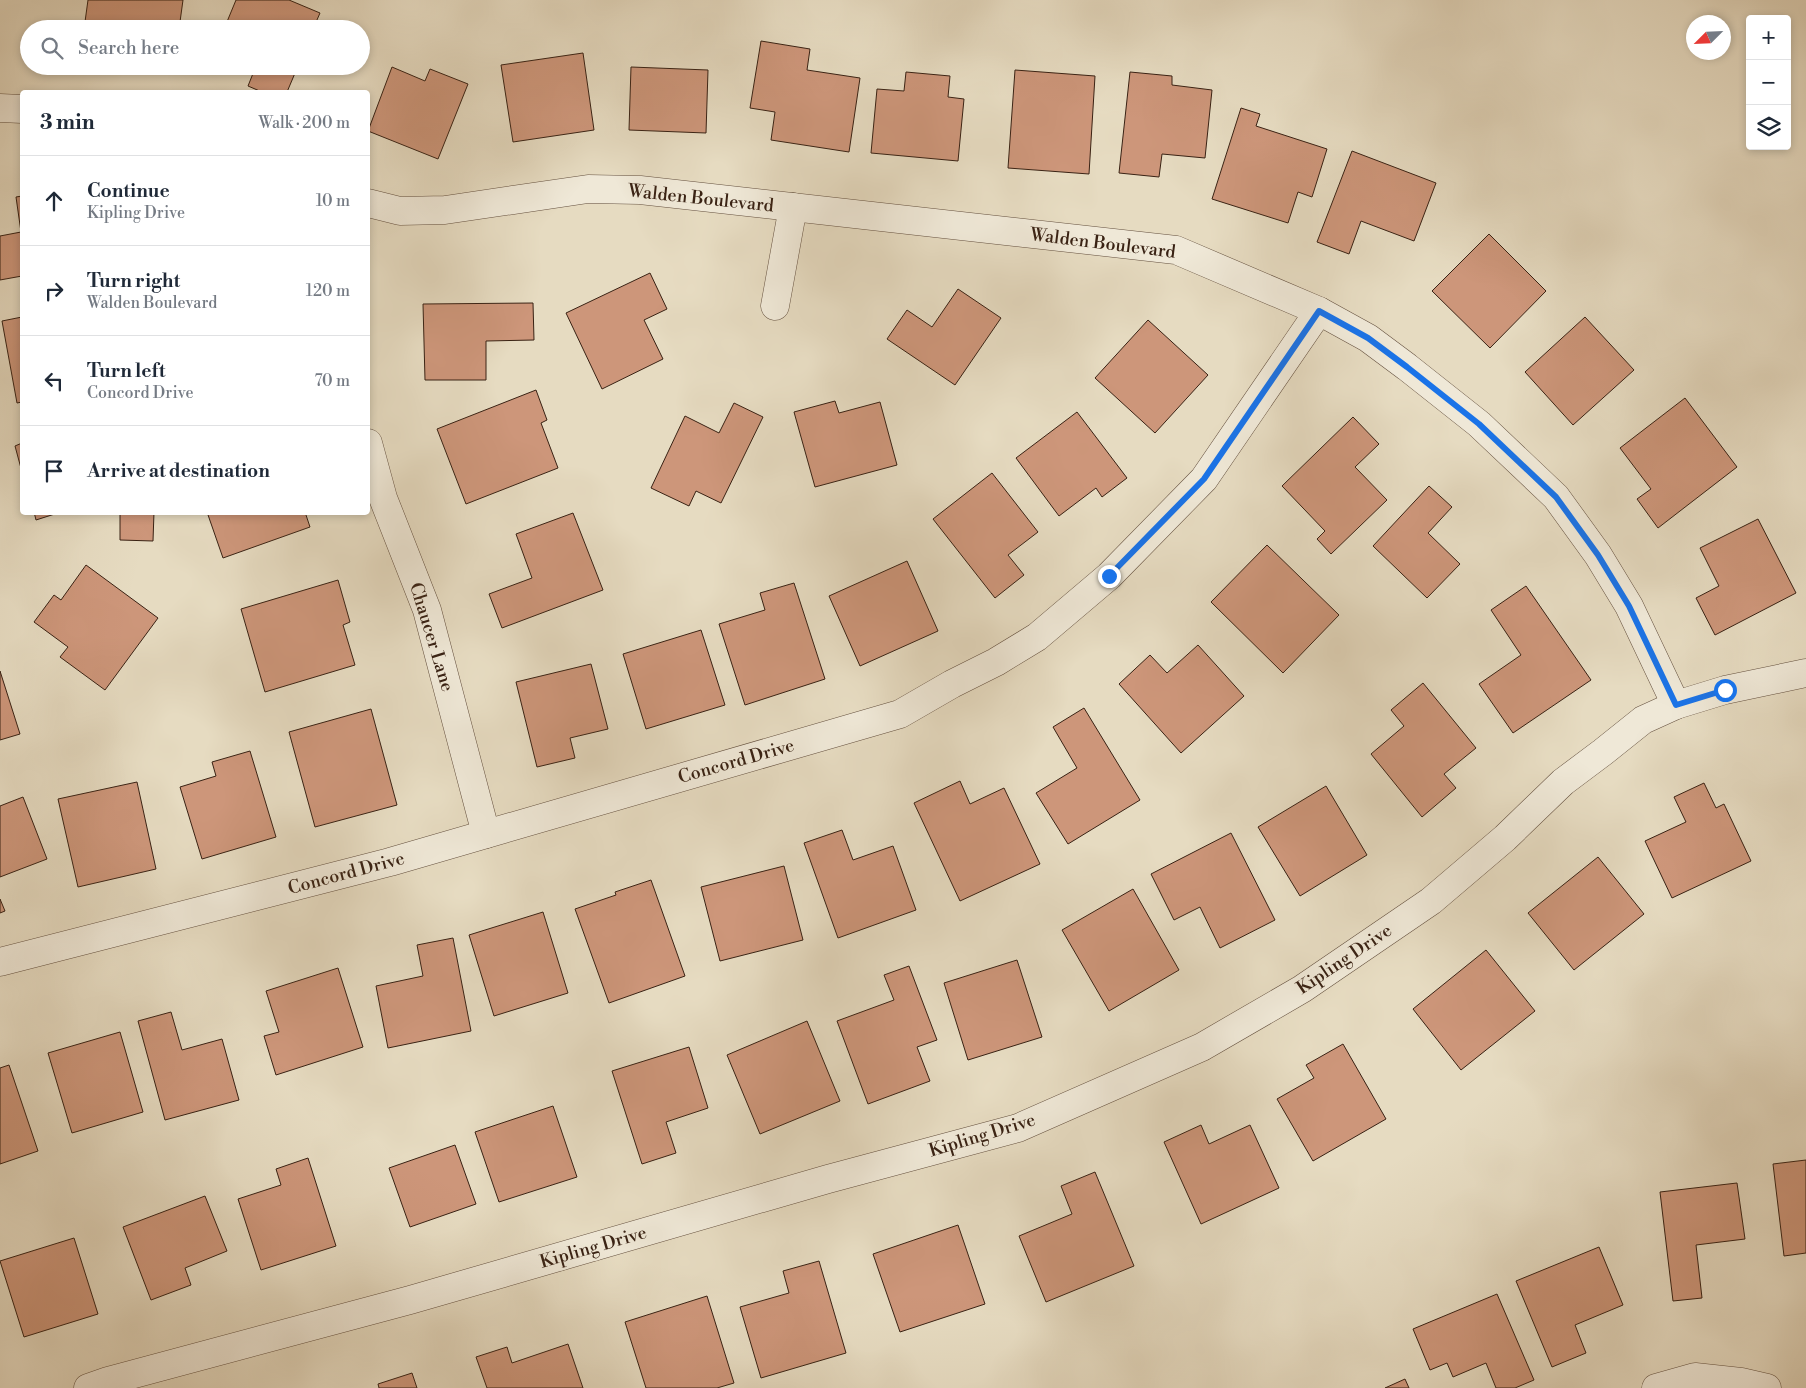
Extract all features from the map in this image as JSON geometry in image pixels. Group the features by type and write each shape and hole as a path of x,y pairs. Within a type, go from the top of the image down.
{"street":[{"path":"0,108 20,109"},
{"name":"Walden Boulevard","path":"370,204 400,211 445,210 588,189 640,190 1176,250 1319,311 1368,338 1479,424 1556,497 1598,555 1629,606 1676,705"},
{"path":"775,306 793,207"},
{"name":"Concord Drive","path":"0,962 390,862 900,714 1037,638 1109,576 1204,479 1319,311"},
{"name":"Chaucer Lane","path":"370,450 384,498 427,610 486,834"},
{"name":"Kipling Drive","path":"88,1388 135,1373 410,1300 828,1179 1018,1128 1202,1047 1302,989 1431,901 1505,838 1563,782 1643,720 1676,705 1725,690 1806,673"},
{"path":"1656,1388 1695,1377 1741,1382 1767,1388"}],"building":[{"path":"88,0 183,0 180,20 85,20"},
{"path":"236,0 289,0 320,13 317,20 228,20"},
{"path":"761,41 810,49 807,70 860,78 849,152 771,140 775,112 750,108"},
{"path":"583,53 594,130 513,142 501,65"},
{"path":"392,67 425,81 430,69 468,84 438,159 370,132 370,126"},
{"path":"631,67 708,70 706,133 629,130"},
{"path":"1015,70 1095,76 1089,174 1008,168"},
{"path":"906,72 950,76 948,97 964,99 958,161 871,153 877,89 904,91"},
{"path":"1130,72 1172,76 1172,85 1212,90 1205,158 1162,154 1159,177 1119,173"},
{"path":"252,75 294,75 288,90 257,90 248,86"},
{"path":"1241,108 1260,114 1256,126 1327,149 1312,197 1298,192 1288,223 1212,199"},
{"path":"1352,151 1436,183 1414,241 1361,221 1349,254 1317,242"},
{"path":"20,196 20,225 16,197"},
{"path":"20,232 20,276 0,280 0,236"},
{"path":"1489,234 1546,291 1490,348 1432,291"},
{"path":"650,273 667,309 644,320 663,359 602,389 566,313"},
{"path":"958,289 1001,318 955,385 887,339 907,310 932,327"},
{"path":"533,303 534,340 486,341 486,380 425,380 423,304"},
{"path":"20,317 20,402 17,403 2,321"},
{"path":"1585,317 1634,370 1573,425 1525,372"},
{"path":"1148,320 1208,375 1155,433 1095,378"},
{"path":"536,390 547,420 541,423 558,468 466,504 437,429"},
{"path":"1685,398 1737,467 1658,528 1637,499 1651,489 1620,448"},
{"path":"835,401 839,413 880,402 897,465 815,487 794,412"},
{"path":"734,403 763,417 721,503 696,491 689,506 651,488 685,416 719,433"},
{"path":"1077,412 1127,478 1102,497 1096,488 1059,516 1016,458"},
{"path":"1353,417 1379,444 1355,467 1387,500 1331,554 1317,539 1325,531 1282,486"},
{"path":"20,444 20,465 15,446"},
{"path":"992,473 1038,532 1008,555 1024,575 995,598 933,519"},
{"path":"1429,486 1452,507 1428,533 1460,564 1427,598 1373,546"},
{"path":"573,513 603,590 502,628 489,594 532,578 516,534"},
{"path":"35,515 52,515 36,520"},
{"path":"120,515 154,515 153,541 120,540"},
{"path":"208,515 306,515 310,527 223,558"},
{"path":"1758,519 1796,593 1715,635 1696,598 1719,586 1700,548"},
{"path":"1267,545 1339,615 1283,673 1211,602"},
{"path":"907,561 938,631 860,666 829,596"},
{"path":"86,565 158,618 105,690 60,657 68,647 34,622 54,595 61,600"},
{"path":"338,580 350,622 343,625 355,665 265,692 241,609"},
{"path":"794,583 825,679 745,705 719,624 765,610 760,593"},
{"path":"1526,586 1591,680 1513,733 1479,684 1521,655 1491,610"},
{"path":"701,630 725,705 646,729 623,654"},
{"path":"1198,645 1244,696 1181,753 1119,684 1150,655 1167,673"},
{"path":"591,664 608,729 570,738 575,758 537,767 516,682"},
{"path":"0,671 20,734 0,740"},
{"path":"1423,683 1476,748 1444,774 1456,788 1422,817 1371,754 1404,726 1391,710"},
{"path":"1084,708 1140,800 1068,844 1036,793 1077,768 1053,727"},
{"path":"371,709 397,805 315,827 289,732"},
{"path":"250,751 276,837 202,859 180,787 216,776 212,762"},
{"path":"960,781 970,804 1004,788 1040,864 960,901 914,803"},
{"path":"137,782 156,869 78,887 58,799"},
{"path":"1704,783 1716,808 1724,804 1751,861 1672,898 1645,841 1686,822 1674,797"},
{"path":"1326,786 1367,855 1300,896 1258,827"},
{"path":"23,797 47,859 0,877 0,806"},
{"path":"842,830 853,860 893,846 916,910 838,938 804,843"},
{"path":"1231,833 1275,920 1220,948 1200,907 1174,920 1151,874"},
{"path":"1598,857 1644,914 1574,970 1528,913"},
{"path":"784,866 803,940 720,961 701,887"},
{"path":"651,880 685,976 609,1003 575,909 616,895 615,892"},
{"path":"1133,889 1179,970 1109,1011 1062,930"},
{"path":"0,899 5,911 0,913"},
{"path":"543,912 568,993 494,1016 469,935"},
{"path":"453,938 471,1031 388,1048 376,986 423,976 417,945"},
{"path":"1486,950 1535,1011 1461,1070 1413,1009"},
{"path":"1017,960 1042,1037 968,1060 944,983"},
{"path":"909,966 937,1040 917,1047 930,1081 868,1104 837,1021 894,1000 884,975"},
{"path":"338,968 363,1047 276,1075 264,1036 279,1032 266,991"},
{"path":"171,1012 182,1050 222,1039 239,1100 165,1120 138,1021"},
{"path":"807,1021 840,1101 760,1134 727,1055"},
{"path":"120,1032 143,1112 72,1133 48,1053"},
{"path":"1343,1044 1386,1119 1313,1161 1277,1099 1314,1078 1306,1065"},
{"path":"689,1047 708,1108 666,1122 676,1153 642,1164 612,1071"},
{"path":"9,1065 38,1151 0,1164 0,1068"},
{"path":"553,1106 577,1177 499,1202 475,1132"},
{"path":"1201,1125 1209,1144 1250,1125 1279,1188 1201,1224 1164,1142"},
{"path":"455,1145 476,1204 410,1227 389,1168"},
{"path":"308,1158 336,1246 261,1270 238,1199 281,1185 276,1169"},
{"path":"1806,1160 1806,1253 1784,1256 1773,1164"},
{"path":"1095,1172 1134,1266 1046,1302 1019,1236 1072,1214 1061,1186"},
{"path":"1737,1183 1745,1239 1696,1245 1702,1298 1673,1301 1660,1192"},
{"path":"205,1196 227,1251 185,1268 191,1285 151,1300 123,1227"},
{"path":"958,1225 985,1304 900,1332 873,1254"},
{"path":"74,1238 98,1314 24,1337 0,1261"},
{"path":"1599,1247 1623,1305 1575,1325 1586,1353 1552,1367 1516,1281"},
{"path":"819,1261 846,1353 761,1378 740,1307 789,1293 783,1271"},
{"path":"1497,1294 1534,1380 1515,1388 1496,1388 1486,1363 1453,1377 1447,1363 1430,1370 1413,1329"},
{"path":"707,1296 734,1383 717,1388 646,1388 625,1322"},
{"path":"568,1344 583,1388 487,1388 476,1357 507,1347 512,1363"},
{"path":"412,1373 417,1388 379,1388 378,1384"},
{"path":"1405,1379 1409,1388 1385,1388"}],"route":[{"path":"1109,576 1204,479 1319,311 1368,338 1407,367 1479,424 1556,497 1598,555 1629,606 1676,705 1725,690"}]}
